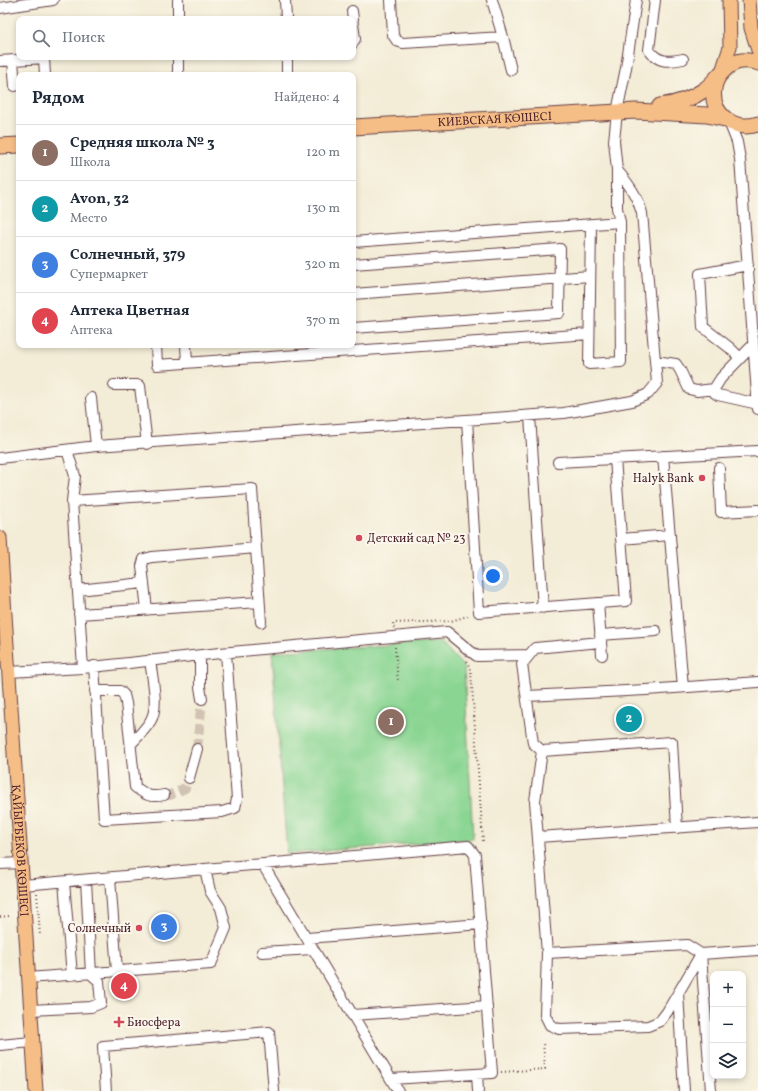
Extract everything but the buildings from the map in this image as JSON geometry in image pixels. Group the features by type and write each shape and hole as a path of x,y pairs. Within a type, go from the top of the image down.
{"highway":[{"path":"636,111 671,105 688,100 705,90 731,64 743,61 758,63"},
{"path":"720,74 714,88 714,99 717,110 727,121"},
{"name":"КИЕВСКАЯ КӨШЕСІ","path":"356,127 636,111"},
{"path":"636,111 707,115 739,126 751,127 758,124"},
{"path":"0,146 16,145"}],"main road":[{"path":"720,74 730,47 729,0"},
{"path":"749,0 751,28 758,50"},
{"name":"ҚАЙЫРБЕКОВ КӨШЕСІ","path":"0,538 36,1091"}],"street":[{"path":"0,8 53,0"},
{"path":"178,0 178,16"},
{"path":"286,0 286,16"},
{"path":"390,0 393,35 397,41 403,43 503,38"},
{"path":"492,0 511,70"},
{"path":"591,225 589,364 621,362 620,222 617,208 617,170 614,141 617,112 626,68 636,0"},
{"path":"655,0 649,50 653,57 668,62 683,59"},
{"path":"0,62 23,60"},
{"path":"44,60 45,72"},
{"path":"178,60 178,72"},
{"path":"287,60 287,72"},
{"path":"13,61 16,86"},
{"path":"727,121 737,142 740,158 758,409"},
{"path":"0,458 96,446 147,444 564,414 632,401 648,394 657,383 642,213 635,192 617,170"},
{"path":"356,242 620,222"},
{"path":"356,264 560,249 559,313 356,328"},
{"path":"740,358 730,348 703,327 700,274 748,265"},
{"path":"356,294 590,276"},
{"path":"156,348 157,366 589,334"},
{"path":"714,389 721,378 754,345"},
{"path":"186,348 187,363"},
{"path":"655,362 676,364 689,389 698,391 714,389"},
{"path":"114,385 140,386 147,444"},
{"path":"714,389 718,395 758,404"},
{"path":"91,398 96,446"},
{"path":"530,416 543,608"},
{"path":"467,420 479,612 626,601 614,459"},
{"path":"67,450 75,476 72,502 83,668"},
{"path":"558,462 758,451"},
{"path":"663,456 683,687"},
{"path":"719,468 721,512 758,510"},
{"path":"72,502 252,489 261,622"},
{"path":"621,539 670,536"},
{"path":"147,610 142,566 144,559 152,557 256,548"},
{"path":"78,590 143,583"},
{"path":"79,614 259,602"},
{"path":"598,604 602,655"},
{"path":"656,631 535,648 522,664 534,743 542,751 672,742 677,828"},
{"path":"8,672 83,668 150,660 447,632 477,656 530,655"},
{"path":"94,666 104,819 222,812 235,808 237,798 226,653"},
{"path":"200,656 200,687 202,699"},
{"path":"131,744 154,714 155,707 150,660"},
{"path":"527,696 758,682"},
{"path":"96,691 120,691 124,695 135,786 144,794 154,797 164,795"},
{"path":"189,778 197,749"},
{"path":"542,751 535,801 547,954 545,1015 550,1025 559,1029 648,1026 660,1021 667,1012 701,954"},
{"path":"538,837 758,822"},
{"path":"23,886 468,846 475,854 492,1073 391,1079"},
{"path":"0,864 21,863"},
{"path":"263,865 398,1091"},
{"path":"28,978 211,964 226,928 221,908 210,891 205,869"},
{"path":"110,878 117,971"},
{"path":"30,1010 91,1007 101,1003 99,981 91,974 86,880"},
{"path":"64,882 72,975"},
{"path":"307,938 481,924"},
{"path":"547,954 687,945 701,954 758,950"},
{"path":"262,952 313,949"},
{"path":"701,954 711,1091"},
{"path":"678,993 684,1091"},
{"path":"352,1015 487,1006"},
{"path":"106,1091 103,1046 269,1032 274,1091"},
{"path":"0,1045 32,1042"},
{"path":"476,1074 478,1091"}],"path":[{"path":"460,643 472,672 483,841"},
{"path":"36,885 40,936"},
{"path":"0,917 10,916"},
{"path":"492,1073 545,1069 544,1042"}],"green space":[{"path":"441,642 464,667 473,839 287,854 272,652"}],"tunnel":[{"path":"197,749 202,699"},
{"path":"164,795 170,795 185,788 189,778"}],"place":[{"name":"Halyk Bank","path":"702,478"},
{"name":"Детский сад № 23","path":"359,538"},
{"name":"Avon, 32","path":"629,719"},
{"name":"Средняя школа № 3","path":"391,722"},
{"name":"Солнечный, 379","path":"164,927"},
{"name":"Солнечный","path":"139,928"},
{"name":"Аптека Цветная","path":"124,986"},
{"name":"Биосфера","path":"119,1022"}]}
